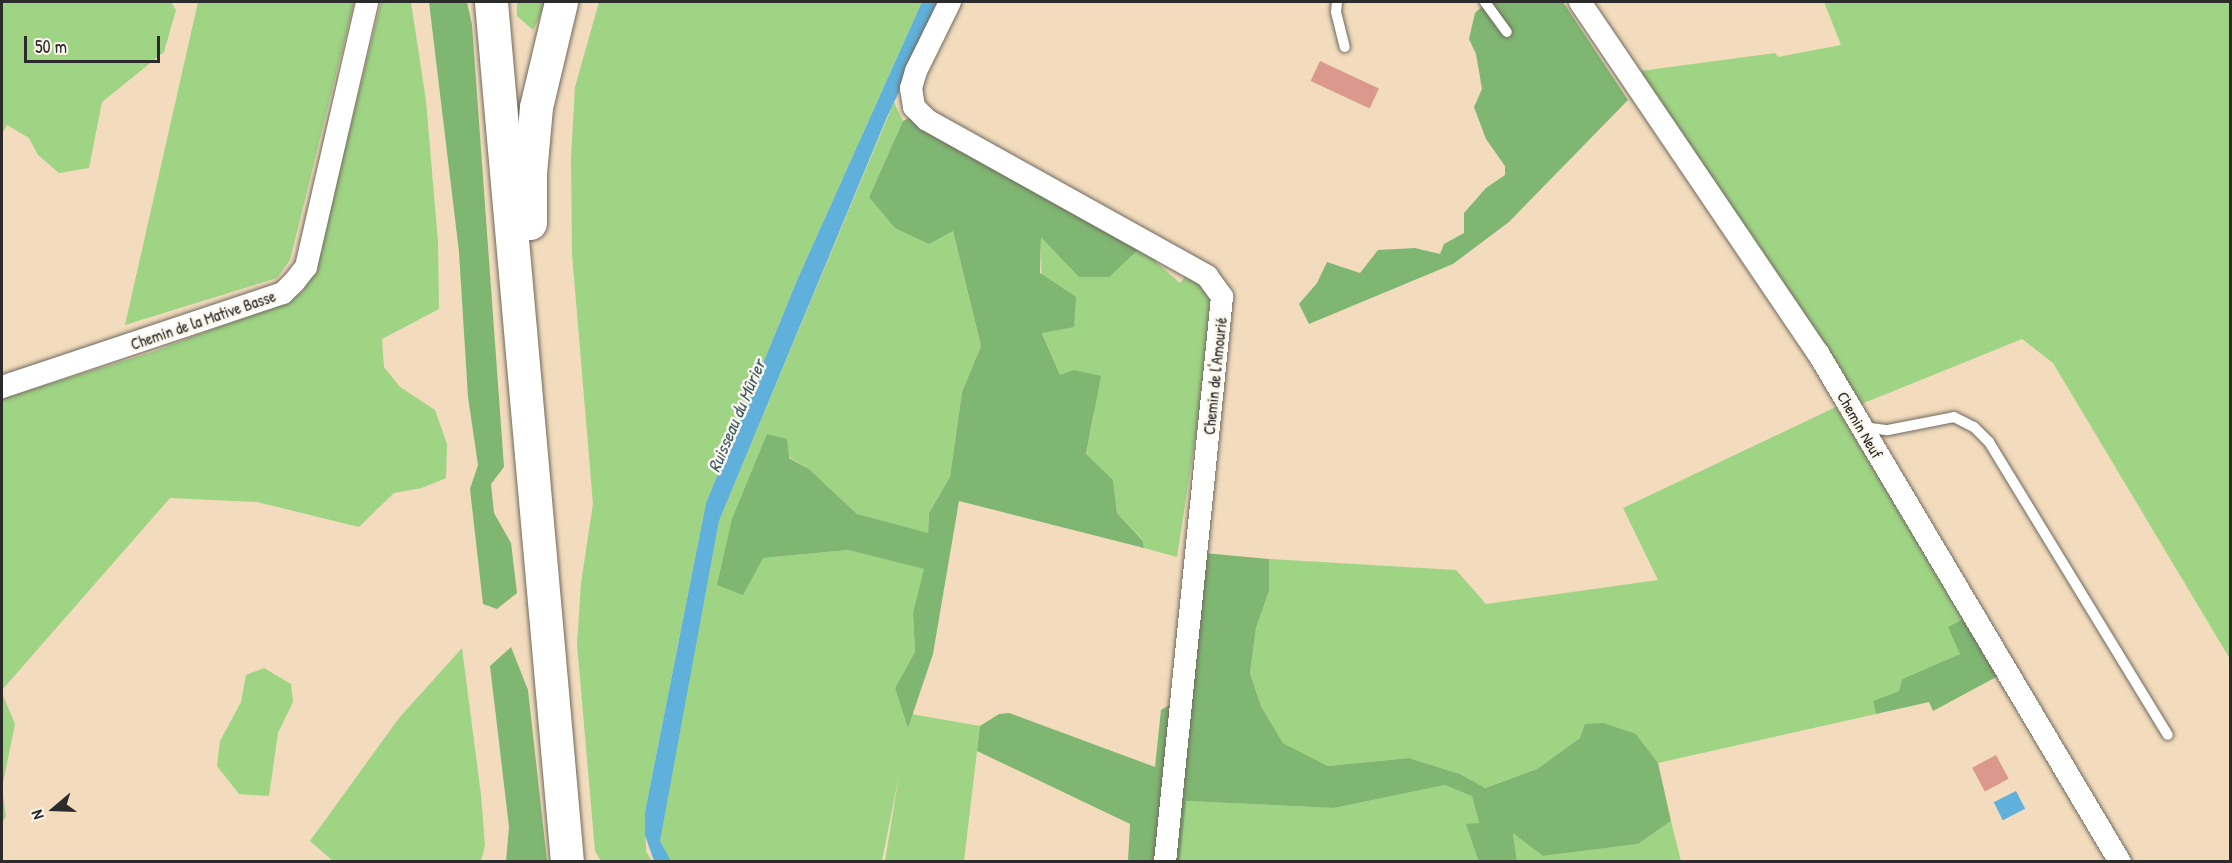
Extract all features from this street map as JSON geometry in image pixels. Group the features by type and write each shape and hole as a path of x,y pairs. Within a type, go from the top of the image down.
{"highway":[{"path":"478,2 521,343"},
{"path":"491,2 567,861"},
{"path":"534,477 530,173 536,107 561,2"}],"street":[{"name":"Chemin de la Mative Basse","path":"2,387 283,293 295,281 306,267 367,2"},
{"name":"Chemin de l'Amourié","path":"950,2 916,71 911,88 914,107 927,120 1199,271 1216,285 1222,297 1165,861"},
{"name":"Chemin Neuf","path":"1580,2 1818,353 2120,861"}],"lane":[{"path":"1337,2 1336,12 1345,47"},
{"path":"1485,2 1507,32"},
{"path":"1862,427 1888,430 1954,417 1974,427 1989,442 2168,735"}],"green space":[{"path":"2,2 171,2 176,10 164,52 102,102 89,168 59,173 38,155 29,138 7,125 2,134"},
{"path":"198,2 354,2 290,260 277,278 125,325"},
{"path":"381,2 411,2 426,101 438,242 439,309 382,339 384,367 400,387 435,410 447,444 446,478 422,488 394,493 359,527 257,502 170,498 2,690 2,399 152,352 289,301 302,292 317,264"},
{"path":"429,2 467,2 472,25 504,467 491,484 494,513 511,543 517,593 497,609 483,604 470,489 478,465 468,397 459,252"},
{"path":"517,2 547,2 533,30 517,16"},
{"path":"599,2 922,2 798,278 706,503 645,812 646,851 652,861 601,861 595,851 577,644 581,583 593,504 572,254 571,158 575,87"},
{"path":"1487,2 1563,2 1628,100 1509,222 1453,264 1309,324 1299,304 1317,283 1327,262 1360,273 1378,250 1415,248 1440,254 1444,244 1464,233 1464,213 1486,188 1505,175 1505,166 1486,139 1474,107 1482,89 1476,54 1469,39 1475,13"},
{"path":"1824,2 2230,2 2230,659 2053,363 2022,339 1859,405 1633,72 1775,53 1778,57 1841,45"},
{"path":"894,102 903,121 869,197 953,231 981,346 962,392 950,477 929,513 928,534 857,514 809,469 789,457 762,558 848,550 925,569 913,613 915,652 895,688 908,727 911,714 980,726 964,861 885,861 899,775 882,861 671,861 661,848 660,839 719,521"},
{"path":"911,117 1142,246 1109,277 1079,277 1041,237 1040,273 1076,297 1074,327 1042,333 1060,375 1074,370 1101,376 1086,454 1113,480 1117,513 1143,541 1144,548 959,501 933,654 908,728 895,688 915,652 913,613 924,569 848,550 763,558 743,595 717,585 732,519 767,434 787,439 789,458 809,469 857,514 928,533 929,513 950,477 962,392 981,346 953,231 929,244 895,228 869,197 903,121"},
{"path":"1041,236 1142,246 1158,254 1156,262 1180,283 1188,273 1211,294 1214,317 1177,557 1144,548 1143,540 1117,513 1113,480 1086,455 1094,414 1060,375 1042,332"},
{"path":"1836,407 1964,619 1960,654 1902,679 1899,691 1873,701 1876,714 1658,763 1636,734 1580,738 1537,769 1484,788 1460,774 1409,758 1328,766 1283,743 1261,706 1250,673 1256,628 1269,591 1269,559 1456,570 1486,604 1658,580 1623,508"},
{"path":"1204,553 1269,559 1269,591 1256,628 1250,673 1261,706 1283,743 1328,766 1409,758 1460,774 1485,788 1537,769 1580,738 1585,724 1603,723 1636,734 1658,763 1671,821 1638,844 1543,856 1513,833 1517,861 1479,862 1466,824 1479,823 1472,796 1445,785 1334,808 1186,801 1180,861 1128,861 1130,824 977,751 980,726 999,714 1009,713 1155,767 1161,710 1187,695"},
{"path":"1964,619 2000,675 1933,711 1929,702 1876,714 1873,701 1899,691 1902,679 1960,654 1948,627"},
{"path":"511,647 528,690 547,861 506,861 509,827 490,666"},
{"path":"462,648 481,795 485,846 481,861 333,861 310,841 399,718"},
{"path":"264,668 291,684 293,702 278,733 269,796 239,794 217,766 220,741 241,702 246,675"},
{"path":"2,693 15,724 2,788"},
{"path":"1445,785 1472,795 1479,824 1467,824 1479,861 1180,862 1185,801 1334,808"},
{"path":"2,788 6,816 2,823"},
{"path":"1671,821 1681,861 1517,861 1513,832 1543,856 1638,844"}],"water":[{"path":"922,2 942,2 887,117 719,521 660,841 671,861 654,861 645,835 645,812 706,503 798,278"},
{"path":"2016,791 2025,809 2003,820 1994,802"}],"building":[{"path":"1320,61 1379,88 1370,108 1311,81"},
{"path":"1996,755 2009,779 1985,792 1972,768"}],"water label":[{"name":"Ruisseau du Mûrier","path":"737,416"}]}
